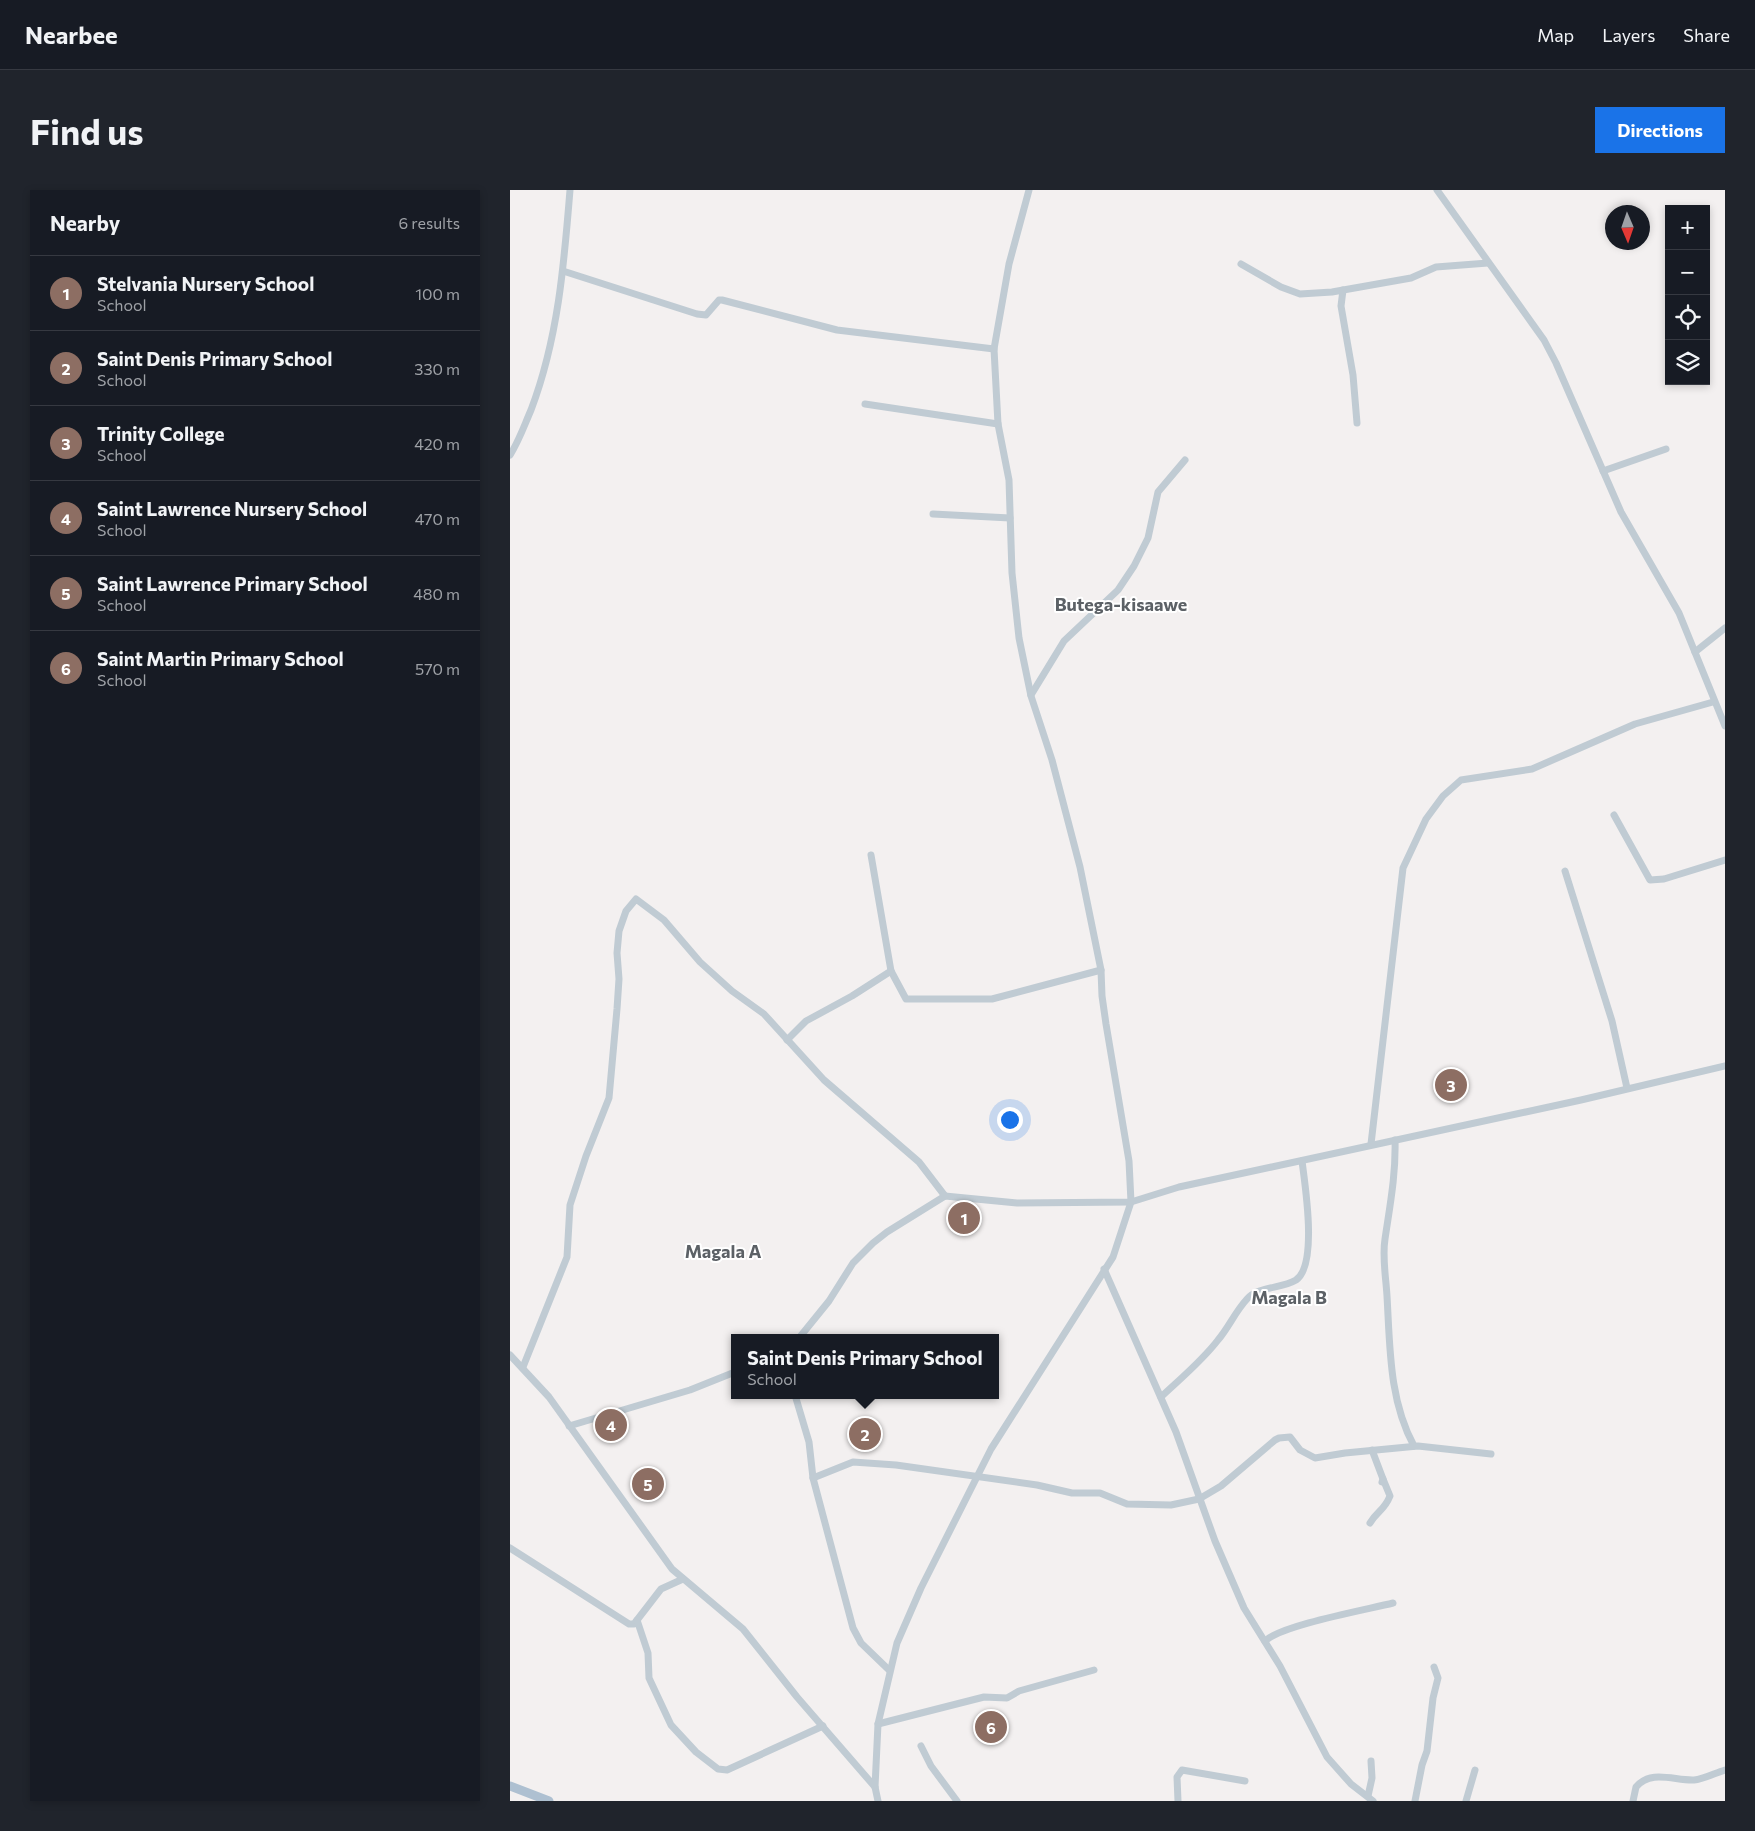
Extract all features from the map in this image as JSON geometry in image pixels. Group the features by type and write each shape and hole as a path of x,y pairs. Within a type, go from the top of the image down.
{"main road":[{"path":"510,1786 549,1801"}],"street":[{"path":"510,455 518,444 538,392 556,326 570,190"},
{"path":"878,1801 875,1786 878,1724 897,1643 921,1588 991,1449 1113,1257 1121,1238 1131,1202 1130,1161 1104,1015 1101,970 1080,867 1052,760 1031,696 1016,611 1009,480 998,424 994,350 1009,264 1029,190"},
{"path":"1437,190 1458,216 1488,264 1544,340 1565,382 1629,527 1679,613 1725,725"},
{"path":"1241,264 1292,292 1314,294 1411,278 1436,267 1488,264"},
{"path":"563,270 697,314 706,315 712,311 719,300 722,300 837,330 994,350"},
{"path":"1343,290 1341,306 1353,375 1357,423"},
{"path":"865,404 998,424"},
{"path":"1603,471 1666,449"},
{"path":"1031,696 1064,641 1118,590 1134,566 1148,538 1158,492 1185,460"},
{"path":"933,514 1010,518"},
{"path":"1695,652 1725,628"},
{"path":"1371,1144 1403,868 1426,818 1443,796 1460,780 1532,769 1635,724 1714,702"},
{"path":"1614,815 1650,880 1664,879 1725,860"},
{"path":"871,855 891,971 906,999 932,1001 992,999 1101,970"},
{"path":"1565,870 1612,1021 1628,1088"},
{"path":"523,1367 568,1256 570,1205 586,1156 609,1098 619,979 617,953 619,931 626,911 636,898 664,920 700,962 732,991 764,1014 824,1080 919,1162 945,1196"},
{"path":"787,1040 806,1021 852,996 891,971"},
{"path":"802,1334 829,1301 853,1263 873,1243 945,1196 1017,1204 1131,1202 1179,1187 1725,1066"},
{"path":"1395,1140 1395,1173 1385,1244 1390,1355 1394,1389 1400,1412 1414,1446"},
{"path":"1161,1397 1219,1340 1236,1312 1248,1297 1296,1280 1307,1266 1308,1228 1302,1161"},
{"path":"1104,1269 1176,1432 1199,1499 1244,1608 1265,1641 1327,1758 1351,1784 1371,1798"},
{"path":"510,1355 549,1397 656,1550 683,1579 743,1629 797,1697 875,1786"},
{"path":"569,1426 690,1390 731,1374"},
{"path":"797,1399 809,1442 813,1478 853,1628 860,1643 890,1670"},
{"path":"813,1478 853,1462 1037,1485 1072,1494 1100,1493 1127,1504 1171,1505 1199,1499 1242,1470 1279,1438 1290,1437 1300,1450 1315,1458 1414,1446 1491,1454"},
{"path":"1370,1523 1374,1516 1384,1510 1390,1496 1382,1480 1372,1450"},
{"path":"510,1548 624,1622 634,1624 662,1589 683,1579"},
{"path":"1265,1641 1271,1635 1304,1625 1393,1603"},
{"path":"638,1620 648,1652 649,1678 671,1725 696,1752 718,1769 727,1770 823,1726"},
{"path":"1415,1801 1427,1751 1433,1698 1438,1678 1434,1667"},
{"path":"878,1724 984,1697 1011,1696 1094,1670"},
{"path":"921,1746 931,1766 957,1801"},
{"path":"1371,1761 1371,1798"},
{"path":"1178,1801 1177,1777 1182,1770 1245,1781"},
{"path":"1466,1801 1475,1770"},
{"path":"1633,1801 1636,1787 1649,1779 1668,1776 1695,1780 1725,1770"}],"place":[{"name":"Trinity College","path":"1451,1085"},
{"name":"Stelvania Nursery School","path":"964,1218"},
{"name":"Saint Lawrence Nursery School","path":"611,1425"},
{"name":"Saint Denis Primary School","path":"865,1434"},
{"name":"Saint Lawrence Primary School","path":"648,1484"},
{"name":"Saint Martin Primary School","path":"991,1727"}],"district":[{"name":"Butega-kisaawe","path":"1121,604"},
{"name":"Magala A","path":"723,1251"},
{"name":"Magala B","path":"1289,1297"}]}
